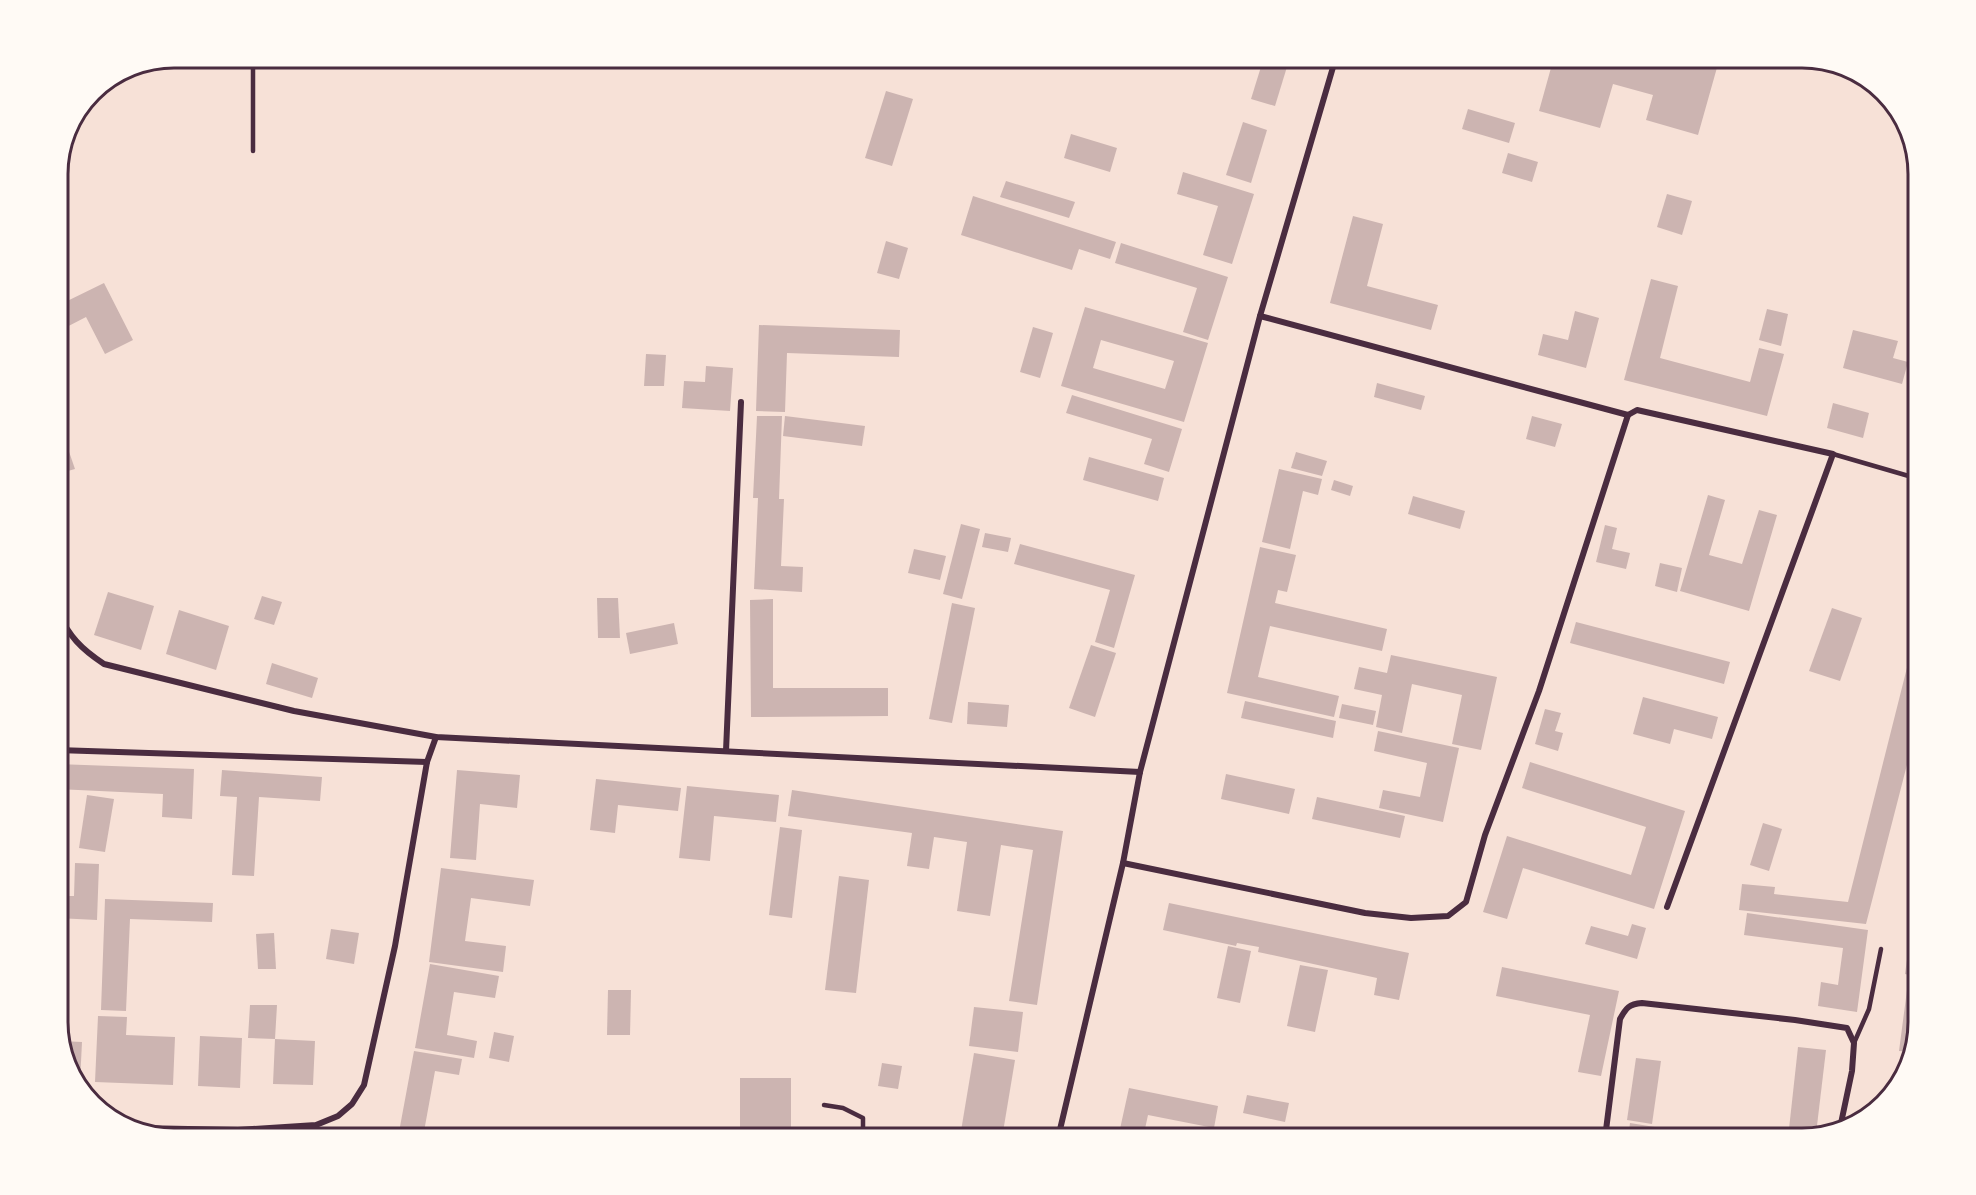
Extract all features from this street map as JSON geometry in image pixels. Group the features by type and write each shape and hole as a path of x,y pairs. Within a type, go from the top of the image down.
{"street":[{"path":"1060,1128 1123,863 1140,772 1260,316 1333,68"},
{"path":"1260,316 1628,415"},
{"path":"726,751 741,402"},
{"path":"1123,863 1365,913 1448,916 1466,902 1485,835 1539,691 1628,415 1636,410 1833,454 1667,907"},
{"path":"68,631 82,649 104,664 294,711 382,729 436,737 1140,772"},
{"path":"269,1128 316,1125 338,1116 352,1104 364,1085 390,969 427,762 436,737"},
{"path":"68,750 427,762"},
{"path":"1606,1128 1620,1019 1626,1008 1632,1004 1642,1003 1783,1018 1847,1028 1854,1043 1852,1071 1842,1119"}],"lane":[{"path":"253,68 253,151"},
{"path":"1833,454 1908,476"},
{"path":"1854,1043 1869,1009 1881,950"},
{"path":"824,1105 843,1108 863,1118 863,1128"}],"building":[{"path":"1261,68 1287,68 1275,106 1251,99"},
{"path":"1551,68 1717,68 1698,135 1646,120 1653,95 1613,84 1600,128 1539,111"},
{"path":"886,91 913,99 892,166 865,158"},
{"path":"1468,109 1515,123 1509,143 1462,129"},
{"path":"1243,122 1267,130 1251,183 1226,175"},
{"path":"1071,134 1117,148 1110,172 1064,158"},
{"path":"1508,153 1538,162 1532,182 1502,173"},
{"path":"1183,172 1254,194 1232,264 1203,255 1218,206 1177,194"},
{"path":"1006,181 1075,202 1069,218 1000,197"},
{"path":"1667,194 1692,201 1682,235 1657,227"},
{"path":"973,196 1116,242 1110,259 1079,249 1072,270 961,235"},
{"path":"1353,216 1383,224 1367,286 1438,305 1431,330 1330,303"},
{"path":"886,241 908,248 899,279 877,273"},
{"path":"1121,243 1228,277 1208,340 1183,332 1197,288 1115,263"},
{"path":"1651,279 1678,286 1660,358 1750,382 1759,348 1784,354 1767,416 1624,380"},
{"path":"104,283 133,340 105,354 86,317 68,326 68,301"},
{"path":"1085,307 1208,343 1184,422 1061,386","holes":["1101,340 1174,361 1165,389 1093,368"]},
{"path":"1767,309 1788,314 1781,346 1759,340"},
{"path":"1575,311 1599,318 1586,368 1538,355 1543,334 1568,340"},
{"path":"759,325 900,330 899,357 787,353 785,412 756,411"},
{"path":"1033,327 1053,333 1040,378 1020,372"},
{"path":"1853,330 1898,341 1893,358 1908,362 1902,384 1843,368"},
{"path":"646,354 666,355 664,386 644,386"},
{"path":"706,366 733,368 730,411 682,408 684,381 705,382"},
{"path":"1377,383 1425,396 1421,410 1374,397"},
{"path":"1072,395 1182,429 1169,472 1144,464 1152,439 1066,413"},
{"path":"1833,403 1869,413 1863,438 1827,428"},
{"path":"757,416 782,416 779,499 784,499 781,566 803,567 802,592 754,589 758,498 753,498"},
{"path":"785,416 865,426 862,446 783,436"},
{"path":"1532,416 1562,424 1555,447 1526,439"},
{"path":"68,449 75,469 68,471"},
{"path":"1296,452 1327,461 1322,476 1291,468"},
{"path":"1089,457 1164,478 1158,501 1083,480"},
{"path":"1279,469 1322,479 1318,495 1303,491 1290,549 1262,542"},
{"path":"1334,480 1353,486 1350,496 1331,490"},
{"path":"1708,495 1725,500 1709,555 1742,564 1759,510 1777,515 1749,611 1680,591"},
{"path":"1413,496 1465,511 1460,529 1408,514"},
{"path":"961,524 980,529 962,599 943,594"},
{"path":"1605,525 1617,528 1612,549 1630,553 1626,569 1596,562"},
{"path":"985,533 1011,538 1008,552 982,547"},
{"path":"1020,544 1135,575 1114,648 1095,642 1110,590 1014,564"},
{"path":"1260,547 1296,555 1287,592 1278,590 1275,603 1387,629 1382,651 1270,626 1258,677 1339,696 1334,717 1227,693"},
{"path":"914,549 946,556 940,580 908,573"},
{"path":"1660,563 1682,568 1677,592 1655,586"},
{"path":"108,592 154,606 141,650 94,635"},
{"path":"262,596 282,602 274,625 254,619"},
{"path":"597,598 618,598 620,638 598,638"},
{"path":"773,599 773,688 888,688 888,716 751,717 750,600"},
{"path":"952,603 975,608 952,723 929,719"},
{"path":"1832,608 1862,618 1840,681 1809,671"},
{"path":"179,610 229,626 216,670 166,654"},
{"path":"1576,622 1730,662 1724,684 1570,643"},
{"path":"674,623 678,644 630,654 626,633"},
{"path":"1091,645 1116,653 1095,717 1069,708"},
{"path":"1391,655 1497,677 1481,750 1452,744 1462,695 1412,684 1402,733 1376,727 1382,695 1354,689 1359,667 1387,673"},
{"path":"272,663 318,678 312,698 266,684"},
{"path":"1908,664 1908,761 1866,924 1739,910 1742,884 1775,887 1774,894 1848,902"},
{"path":"1643,697 1718,717 1712,739 1674,729 1670,744 1633,734"},
{"path":"1245,701 1336,721 1333,738 1241,718"},
{"path":"968,702 1009,705 1007,727 967,724"},
{"path":"1342,704 1376,711 1373,725 1339,718"},
{"path":"1545,709 1561,713 1555,731 1563,733 1558,751 1535,744"},
{"path":"1378,731 1459,748 1443,822 1379,808 1383,790 1420,797 1427,763 1374,751"},
{"path":"1530,762 1685,811 1654,909 1523,868 1507,919 1483,912 1507,836 1631,875 1646,827 1522,788"},
{"path":"68,764 194,769 192,819 162,817 163,794 68,790"},
{"path":"222,770 322,777 320,801 259,797 254,876 232,875 237,797 220,796"},
{"path":"457,770 520,775 517,808 480,804 476,860 450,858"},
{"path":"1226,774 1295,789 1289,814 1221,799"},
{"path":"596,779 681,788 678,811 618,805 615,833 590,830"},
{"path":"687,786 779,795 776,822 714,816 710,861 679,858"},
{"path":"792,790 1063,831 1037,1005 1009,1001 1033,850 1001,845 990,916 957,911 967,842 934,837 929,869 907,866 912,833 788,816"},
{"path":"87,795 114,799 105,852 79,848"},
{"path":"1317,797 1405,816 1400,838 1312,819"},
{"path":"1763,823 1782,829 1769,871 1750,865"},
{"path":"780,827 802,830 792,918 769,915"},
{"path":"75,863 99,864 97,920 68,919 68,896 74,896"},
{"path":"441,868 534,880 530,906 471,898 465,941 506,946 503,972 429,962"},
{"path":"839,876 869,880 856,993 825,990"},
{"path":"105,899 213,903 212,922 130,919 126,1011 101,1010"},
{"path":"1169,903 1409,953 1399,1000 1374,995 1377,978 1258,952 1259,947 1237,943 1236,946 1163,930"},
{"path":"1747,913 1868,930 1857,1012 1818,1006 1821,982 1838,985 1843,948 1744,935"},
{"path":"1632,924 1646,928 1637,959 1585,944 1591,926 1628,936"},
{"path":"331,929 359,933 354,964 326,959"},
{"path":"274,933 276,969 258,969 256,934"},
{"path":"1228,946 1251,951 1240,1003 1217,998"},
{"path":"1908,952 1908,975 1905,974"},
{"path":"430,964 499,976 495,998 454,992 447,1035 477,1041 474,1058 415,1048"},
{"path":"1300,965 1328,970 1315,1032 1287,1026"},
{"path":"1502,967 1619,991 1601,1076 1578,1072 1590,1015 1496,996"},
{"path":"1908,983 1908,1035 1904,1051 1899,1051"},
{"path":"608,990 631,990 630,1035 607,1035"},
{"path":"250,1005 277,1005 275,1039 248,1038"},
{"path":"974,1007 1023,1012 1018,1052 969,1046"},
{"path":"98,1016 127,1017 126,1035 175,1037 173,1085 95,1082"},
{"path":"494,1032 514,1036 509,1062 489,1058"},
{"path":"200,1036 242,1038 240,1088 198,1086"},
{"path":"275,1039 315,1041 313,1085 273,1084"},
{"path":"70,1041 82,1042 81,1071"},
{"path":"1798,1047 1826,1050 1817,1127 1789,1128"},
{"path":"414,1051 462,1059 459,1075 435,1071 425,1128 400,1128"},
{"path":"974,1053 1015,1060 1004,1128 962,1128"},
{"path":"1636,1058 1661,1061 1652,1124 1627,1120"},
{"path":"882,1063 902,1066 898,1089 878,1086"},
{"path":"740,1078 791,1078 791,1128 740,1128"},
{"path":"1129,1088 1218,1106 1214,1128 1148,1115 1145,1128 1120,1128"},
{"path":"1247,1095 1289,1103 1285,1122 1243,1113"},
{"path":"1630,1123 1661,1128 1629,1128"}]}
